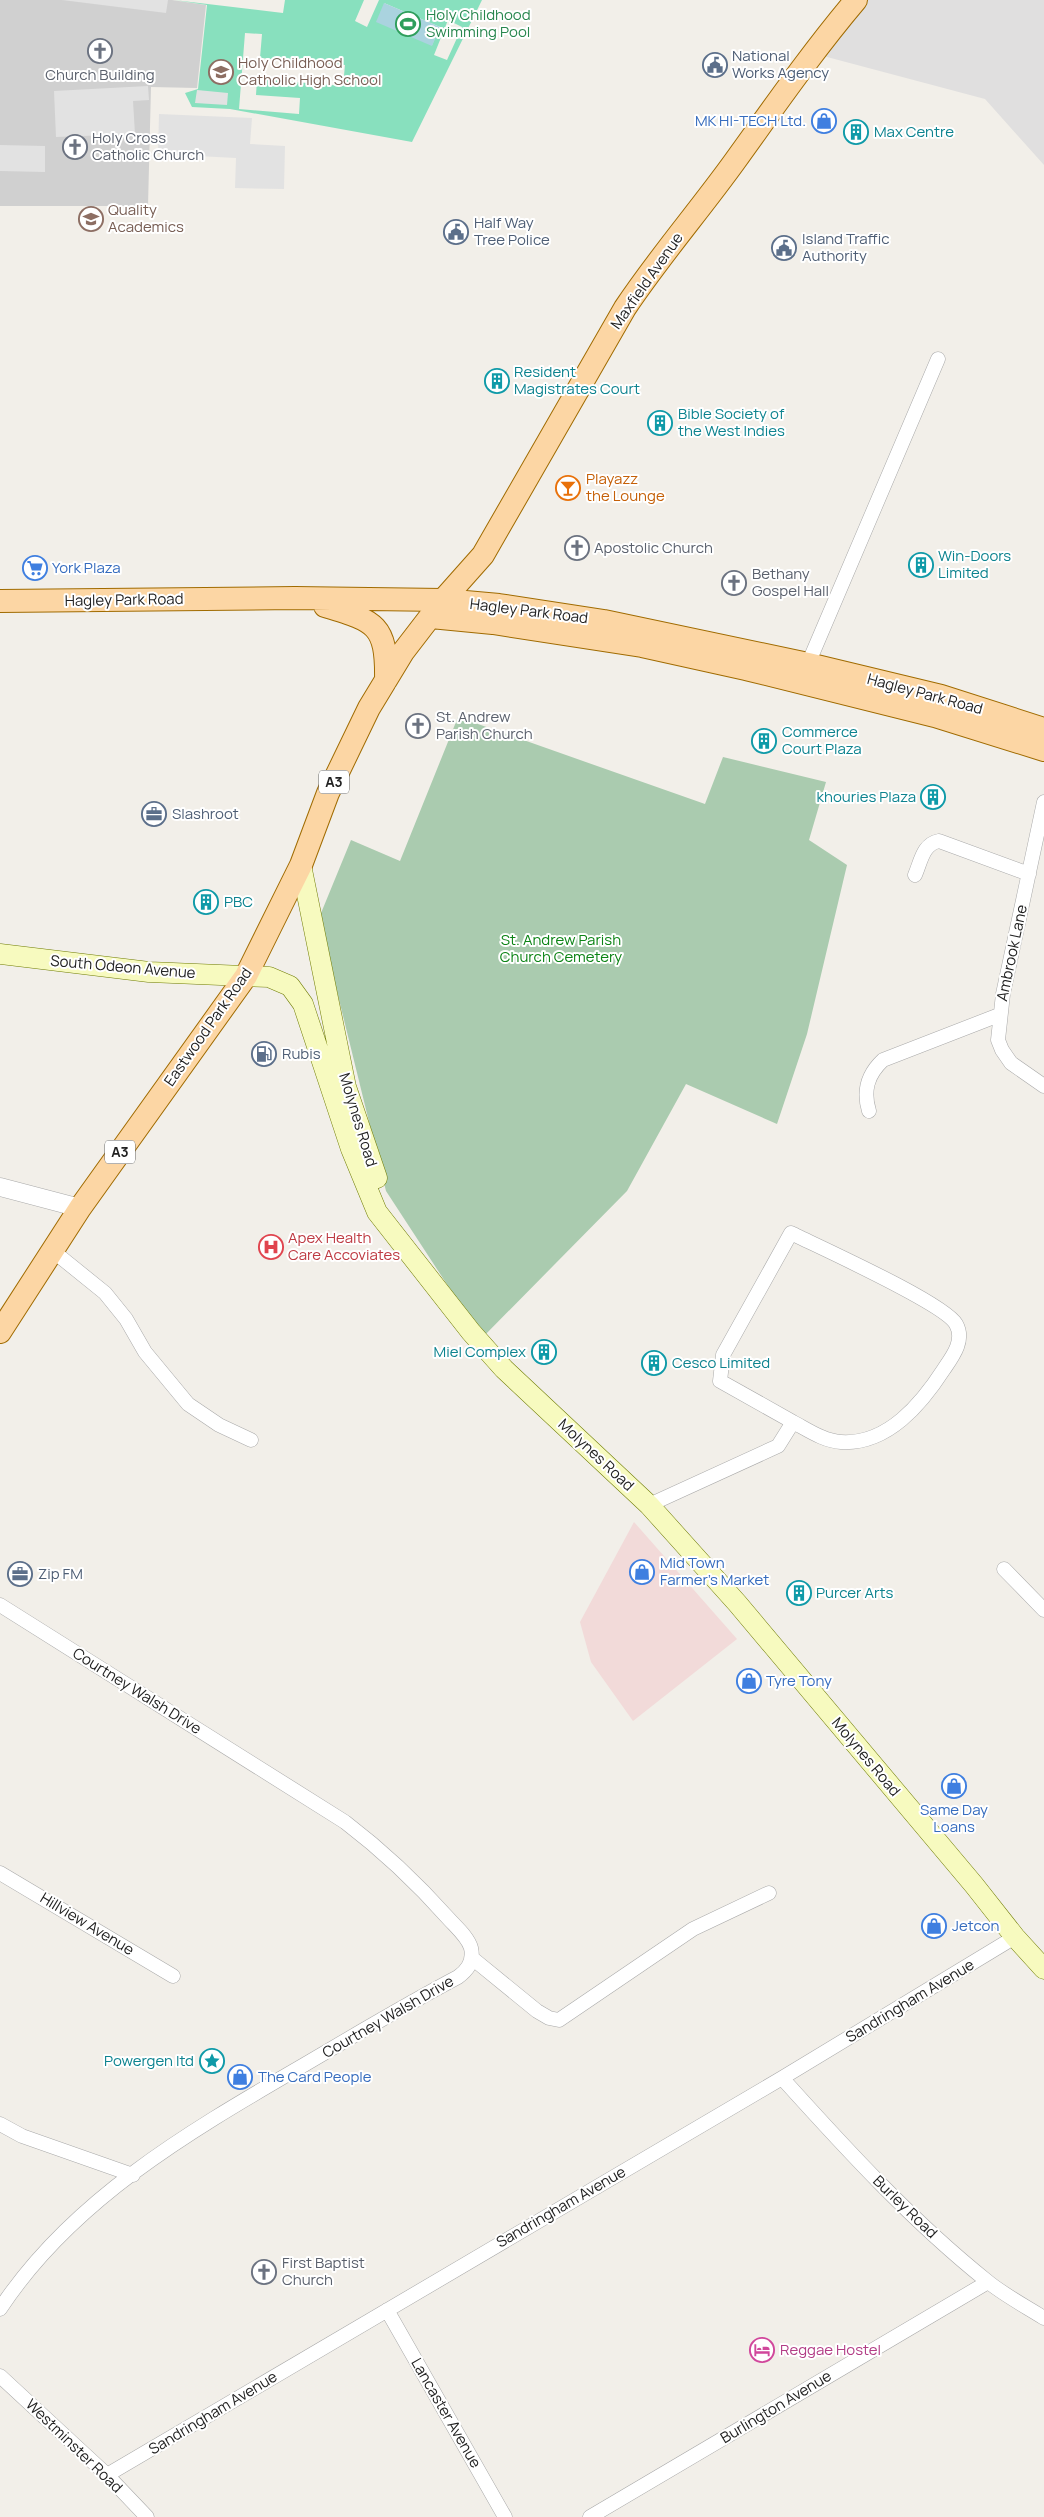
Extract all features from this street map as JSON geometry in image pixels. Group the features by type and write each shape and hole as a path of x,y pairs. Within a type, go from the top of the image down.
{"main road":[{"name":"Maxfield Avenue","path":"437,609 483,555 625,308 735,161 812,53 856,0"},
{"name":"Hagley Park Road","path":"0,601 295,598 437,609 499,605 604,621 808,664 941,696 1044,730"},
{"path":"295,598 363,618 374,627 382,638 386,652 386,680"},
{"name":"Hagley Park Road","path":"437,609 493,623 642,646 746,669 935,716 1044,750"},
{"name":"Eastwood Park Road","path":"0,1332 80,1208 246,976 301,865 328,793 386,680 403,652 437,609"},
{"name":"Molynes Road","path":"301,865 346,1087 388,1209 392,1230 471,1332 504,1369 649,1505 737,1603 974,1885 1015,1937 1044,1969"},
{"name":"South Odeon Avenue","path":"0,954 149,972 246,976 280,980 298,994 351,1149 377,1212 392,1230"}],"street":[{"path":"808,664 938,359"},
{"name":"Ambrook Lane","path":"1044,802 999,1015 998,1040 1011,1063 1044,1086"},
{"path":"915,875 926,849 931,843 939,841 1029,874"},
{"path":"869,1111 866,1101 867,1084 871,1074 883,1060 999,1015"},
{"path":"0,1188 80,1208"},
{"path":"791,1233 933,1305 955,1323 959,1332 958,1343 953,1356 927,1396 906,1416 883,1432 864,1440 841,1442 821,1437 793,1422 720,1381 723,1355 791,1233"},
{"path":"53,1251 105,1292 126,1319 154,1365 188,1404 219,1425 251,1440"},
{"path":"649,1505 768,1452 778,1446 793,1422"},
{"path":"1004,1569 1044,1610"},
{"name":"Courtney Walsh Drive","path":"0,1605 345,1822 385,1852 421,1887 469,1943 472,1958 469,1966 458,1977 224,2111 104,2195 56,2238 22,2276 0,2309"},
{"name":"Hillview Avenue","path":"0,1873 173,1976"},
{"path":"472,1958 537,2011 549,2018 559,2020 692,1929 769,1893"},
{"name":"Sandringham Avenue","path":"107,2476 782,2078 1015,1937"},
{"name":"Burley Road","path":"782,2078 850,2153 923,2225 988,2282 1044,2318"},
{"path":"0,2124 22,2136 133,2174"},
{"name":"Burlington Avenue","path":"590,2517 988,2282"},
{"name":"Lancaster Avenue","path":"386,2310 505,2517"},
{"name":"Westminster Road","path":"0,2376 107,2476 146,2517"}],"shaded area":[{"name":"Holy Cross Catholic Church","path":"0,0 172,0 206,5 197,88 151,87 148,206 0,206"},
{"path":"62,0 168,0 166,13"},
{"path":"856,0 1044,0 1044,165 985,99 812,53"},
{"path":"148,86 149,100 133,101 135,134 56,137 54,91"},
{"path":"197,90 228,93 227,105 195,103"},
{"path":"159,114 252,118 250,144 285,146 284,189 235,188 236,158 158,154"},
{"path":"0,145 45,146 45,172 0,171"},
{"name":"Mid Town Farmer's Market","path":"634,1522 737,1639 633,1721 591,1662 580,1622"}],"green space":[{"name":"Holy Childhood Catholic High School","path":"174,0 283,13 285,0 364,0 355,21 367,27 379,0 482,0 412,142 230,109 192,107 185,93 198,89 207,5","holes":["384,3 440,27 432,45","448,20 462,27 447,60 434,55","245,33 262,34 260,58 345,65 343,86 257,79 256,95 300,98 299,114 239,109"]},
{"name":"St. Andrew Parish Church Cemetery","path":"458,717 705,804 723,757 826,782 809,840 847,865 807,1034 777,1124 686,1084 627,1191 482,1338 386,1191 319,918 351,840 400,861"}],"water":[{"name":"Holy Childhood Swimming Pool","path":"384,3 440,27 432,46 376,22"}],"place":[{"name":"Holy Childhood Swimming Pool","path":"408,24"},
{"name":"Church Building","path":"100,51"},
{"name":"National Works Agency","path":"715,65"},
{"name":"Holy Childhood Catholic High School","path":"221,72"},
{"name":"MK HI-TECH Ltd.","path":"824,121"},
{"name":"Max Centre","path":"856,132"},
{"name":"Holy Cross Catholic Church","path":"75,147"},
{"name":"Quality Academics","path":"91,219"},
{"name":"Half Way Tree Police","path":"456,232"},
{"name":"Island Traffic Authority","path":"784,248"},
{"name":"Resident Magistrates Court","path":"497,381"},
{"name":"Bible Society of the West Indies","path":"660,423"},
{"name":"Playazz the Lounge","path":"568,488"},
{"name":"Apostolic Church","path":"577,548"},
{"name":"Win-Doors Limited","path":"921,565"},
{"name":"York Plaza","path":"35,568"},
{"name":"Bethany Gospel Hall","path":"734,583"},
{"name":"St. Andrew Parish Church","path":"418,726"},
{"name":"Commerce Court Plaza","path":"764,741"},
{"name":"khouries Plaza","path":"933,797"},
{"name":"Slashroot","path":"154,814"},
{"name":"PBC","path":"206,902"},
{"name":"Rubis","path":"264,1054"},
{"name":"Apex Health Care Accoviates","path":"271,1247"},
{"name":"Miel Complex","path":"544,1352"},
{"name":"Cesco Limited","path":"654,1363"},
{"name":"Mid Town Farmer's Market","path":"642,1572"},
{"name":"Zip FM","path":"20,1574"},
{"name":"Purcer Arts","path":"799,1593"},
{"name":"Tyre Tony","path":"749,1681"},
{"name":"Same Day Loans","path":"954,1786"},
{"name":"Jetcon","path":"934,1926"},
{"name":"Powergen ltd","path":"212,2061"},
{"name":"The Card People","path":"240,2077"},
{"name":"First Baptist Church","path":"264,2272"},
{"name":"Reggae Hostel","path":"762,2350"}]}
